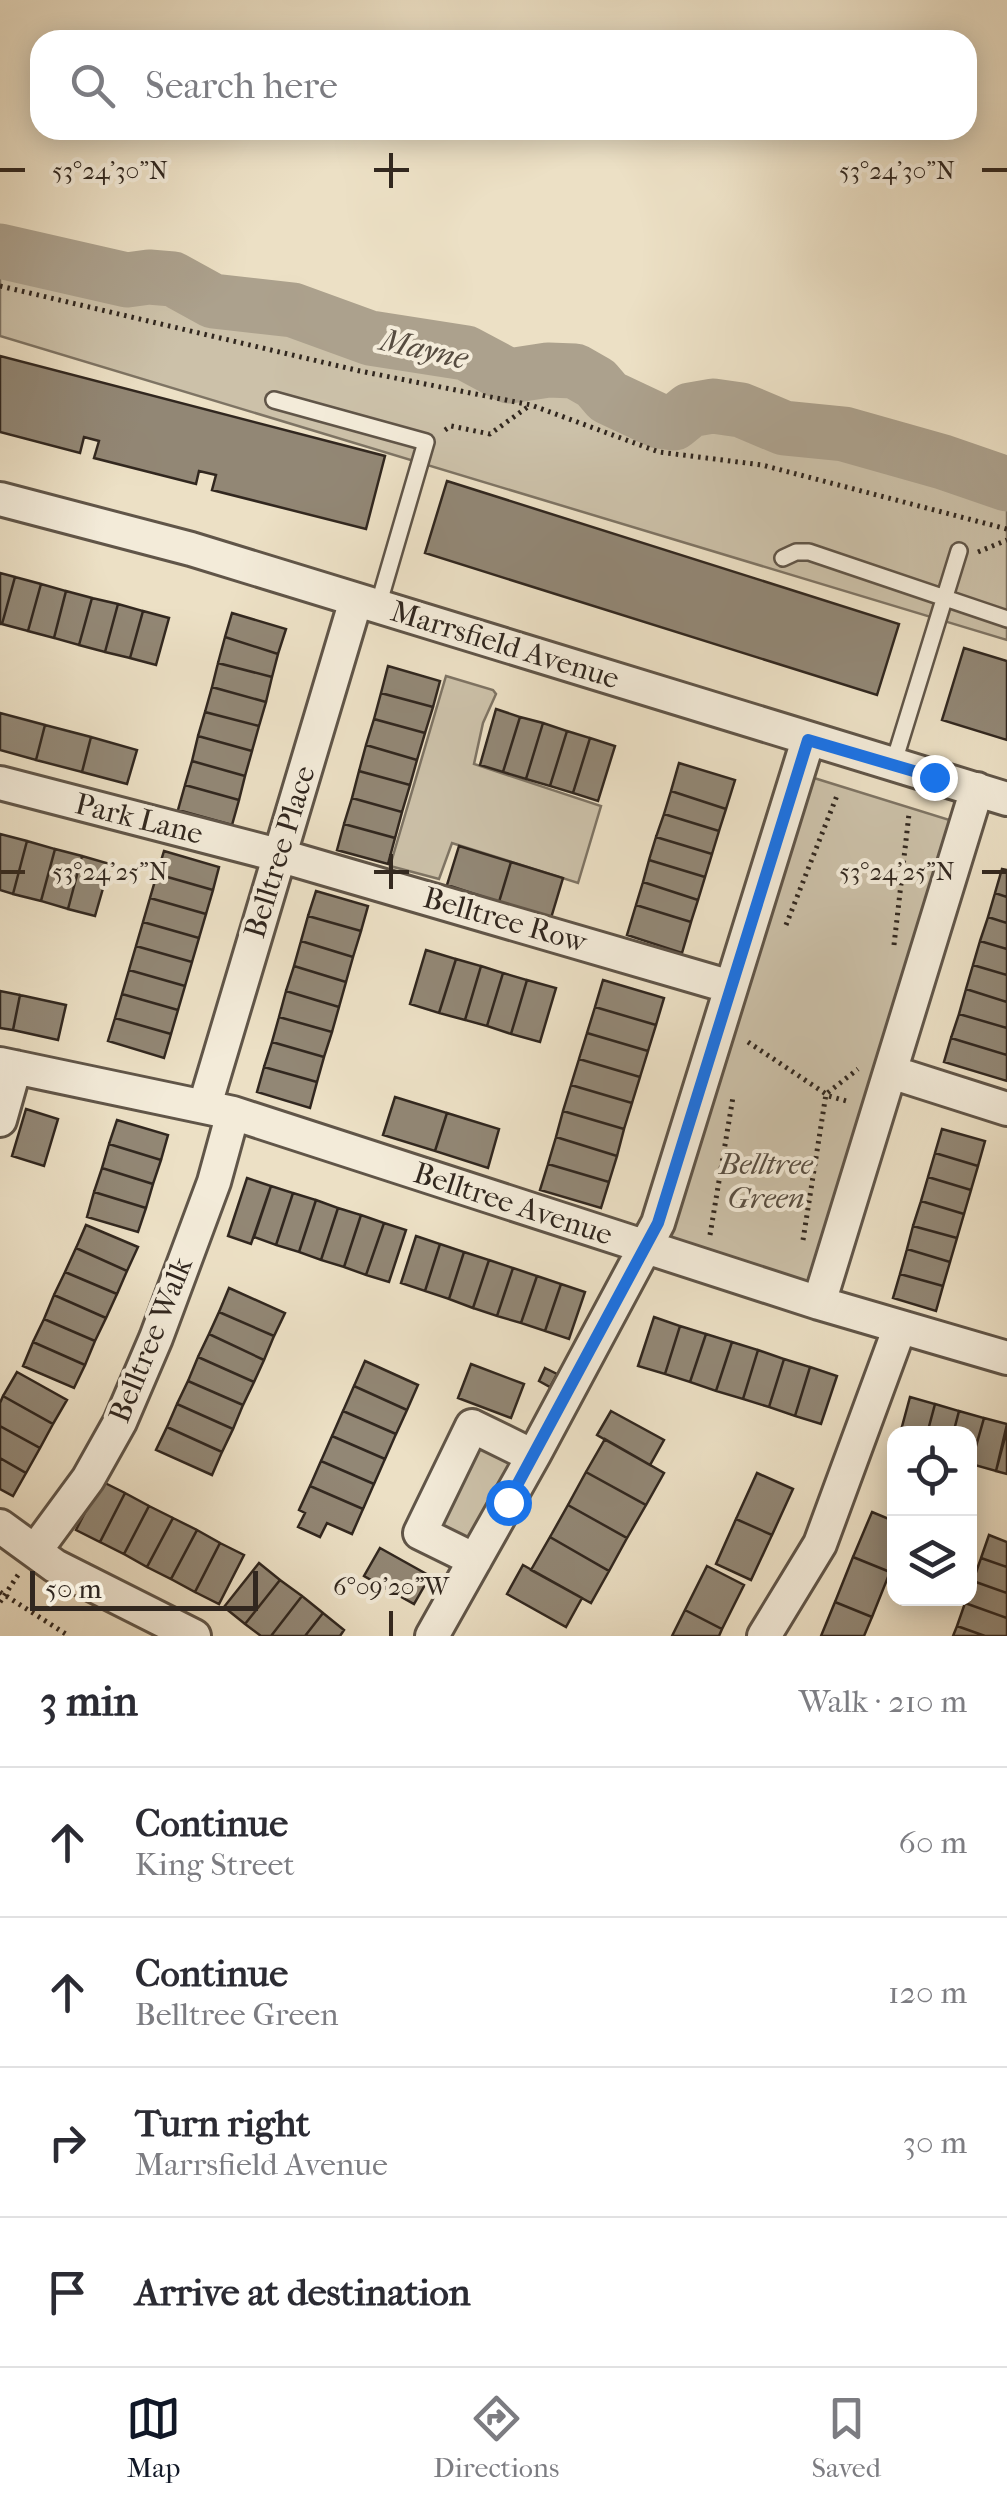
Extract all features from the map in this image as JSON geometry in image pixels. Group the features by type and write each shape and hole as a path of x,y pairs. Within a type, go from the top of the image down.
{"street":[{"name":"Marrsfield Avenue","path":"0,499 191,548 992,794"},
{"name":"Belltree Place","path":"219,1109 278,854 367,603"},
{"path":"432,1636 658,1223 808,740"},
{"name":"Park Lane","path":"0,783 278,854"},
{"path":"819,1303 879,1110 879,1066 992,794"},
{"name":"Belltree Row","path":"278,854 731,987"},
{"name":"Belltree Avenue","path":"0,1120 8,1065 219,1109 819,1303 1007,1358"},
{"path":"879,1066 1007,1109"},
{"name":"Belltree Walk","path":"35,1552 88,1479 120,1422 156,1338 214,1182 219,1109"},
{"path":"764,1636 820,1544 900,1327"},
{"path":"475,1560 420,1533 472,1426 533,1456"},
{"path":"0,1526 55,1566 194,1636"}],"lane":[{"path":"274,400 426,442 367,603"},
{"path":"893,765 959,551"},
{"path":"782,558 809,552 1007,619"}],"path":[{"path":"0,286 360,371 531,405 659,452 762,465 1007,528"},
{"path":"426,442 451,426 490,434 531,405"},
{"path":"783,933 838,793"},
{"path":"894,952 909,814"},
{"path":"739,1056 742,1038 826,1094 879,1110"},
{"path":"826,1094 879,1066"},
{"path":"709,1242 733,1094"},
{"path":"801,1258 826,1094"},
{"path":"0,1592 70,1636"}],"green space":[{"path":"0,251 1007,495 1007,640 0,336"},
{"path":"446,676 496,694 483,723 474,764 601,806 578,883 452,843 439,879 390,866"},
{"name":"Belltree Green","path":"814,778 956,822 814,1279 797,1286 667,1244"},
{"path":"475,1446 486,1446 513,1462 472,1541 440,1528"}],"building":[{"path":"0,356 385,456 366,529 212,490 216,475 199,471 196,484 94,458 99,441 84,437 80,453 0,432"},
{"path":"447,481 899,624 877,695 425,553"},
{"path":"0,573 15,577 2,624 0,624"},
{"path":"15,577 41,584 28,631 2,624"},
{"path":"41,584 66,591 54,638 28,631"},
{"path":"66,591 92,598 79,645 54,638"},
{"path":"92,598 118,604 105,652 79,645"},
{"path":"118,604 143,611 130,658 105,652"},
{"path":"143,611 169,618 156,665 130,658"},
{"path":"232,613 286,629 278,654 225,637"},
{"path":"225,637 278,654 272,677 218,663"},
{"path":"964,648 1007,661 1007,740 942,720"},
{"path":"218,663 272,677 266,702 212,687"},
{"path":"388,666 440,681 433,707 381,693"},
{"path":"212,687 266,702 259,726 205,712"},
{"path":"381,693 433,707 425,733 374,719"},
{"path":"496,709 520,717 503,772 480,765"},
{"path":"205,712 259,726 252,751 198,736"},
{"path":"0,713 45,725 36,760 0,750"},
{"path":"520,717 543,723 526,779 503,772"},
{"path":"374,719 425,733 417,760 366,745"},
{"path":"543,723 567,731 550,786 526,779"},
{"path":"45,725 91,737 82,772 36,760"},
{"path":"567,731 590,738 573,793 550,786"},
{"path":"198,736 252,751 245,776 192,761"},
{"path":"91,737 137,750 127,784 82,772"},
{"path":"590,738 615,746 598,801 573,793"},
{"path":"366,745 417,760 410,785 359,771"},
{"path":"192,761 245,776 239,800 185,785"},
{"path":"679,763 735,780 726,809 671,791"},
{"path":"359,771 410,785 402,812 352,798"},
{"path":"185,785 239,800 232,825 178,810"},
{"path":"671,791 726,809 719,831 664,814"},
{"path":"352,798 402,812 395,838 344,824"},
{"path":"664,814 719,831 712,854 656,837"},
{"path":"344,824 395,838 388,864 337,850"},
{"path":"0,834 27,841 13,894 0,890"},
{"path":"656,837 712,854 705,877 649,860"},
{"path":"27,841 55,849 41,901 13,894"},
{"path":"459,846 511,862 499,902 447,885"},
{"path":"55,849 82,856 68,909 41,901"},
{"path":"164,851 219,867 213,890 157,874"},
{"path":"82,856 110,864 95,916 68,909"},
{"path":"649,860 705,877 698,900 643,882"},
{"path":"511,862 563,878 551,918 499,902"},
{"path":"1002,869 1007,870 1007,897 995,893"},
{"path":"157,874 213,890 206,914 150,898"},
{"path":"643,882 698,900 691,922 636,905"},
{"path":"316,891 368,906 361,931 308,916"},
{"path":"995,893 1007,897 1007,923 988,917"},
{"path":"150,898 206,914 199,938 143,922"},
{"path":"636,905 691,922 682,953 627,935"},
{"path":"308,916 361,931 353,957 301,941"},
{"path":"988,917 1007,923 1007,949 980,941"},
{"path":"143,922 199,938 192,962 136,946"},
{"path":"301,941 353,957 346,982 294,966"},
{"path":"980,941 1007,949 1007,975 973,965"},
{"path":"136,946 192,962 185,986 129,970"},
{"path":"426,950 456,959 439,1013 410,1004"},
{"path":"456,959 481,966 465,1020 439,1013"},
{"path":"973,965 1007,975 1007,1002 966,989"},
{"path":"294,966 346,982 339,1007 286,991"},
{"path":"481,966 503,973 487,1026 465,1020"},
{"path":"129,970 185,986 178,1010 122,994"},
{"path":"503,973 527,980 511,1034 487,1026"},
{"path":"527,980 556,988 540,1042 511,1034"},
{"path":"603,980 664,998 656,1025 595,1007"},
{"path":"966,989 1007,1002 1007,1028 959,1014"},
{"path":"0,991 20,995 13,1030 0,1028"},
{"path":"286,991 339,1007 332,1032 279,1017"},
{"path":"122,994 178,1010 171,1034 115,1018"},
{"path":"20,995 66,1005 58,1040 13,1030"},
{"path":"595,1007 656,1025 648,1051 587,1033"},
{"path":"959,1014 1007,1028 1007,1055 951,1038"},
{"path":"279,1017 332,1032 324,1057 272,1042"},
{"path":"115,1018 171,1034 164,1058 108,1041"},
{"path":"587,1033 648,1051 640,1077 579,1059"},
{"path":"951,1038 1007,1055 1007,1081 944,1062"},
{"path":"272,1042 324,1057 317,1082 264,1067"},
{"path":"579,1059 640,1077 632,1103 571,1085"},
{"path":"264,1067 317,1082 310,1108 257,1092"},
{"path":"571,1085 632,1103 624,1129 563,1111"},
{"path":"395,1097 447,1113 435,1151 383,1135"},
{"path":"26,1109 58,1119 44,1166 12,1156"},
{"path":"563,1111 624,1129 617,1156 556,1137"},
{"path":"447,1113 499,1129 488,1168 435,1151"},
{"path":"117,1120 168,1135 161,1160 109,1144"},
{"path":"942,1129 985,1141 978,1166 935,1153"},
{"path":"556,1137 617,1156 609,1182 548,1164"},
{"path":"109,1144 161,1160 153,1184 102,1168"},
{"path":"935,1153 978,1166 971,1190 928,1177"},
{"path":"548,1164 609,1182 601,1208 540,1190"},
{"path":"102,1168 153,1184 146,1208 94,1192"},
{"path":"928,1177 971,1190 964,1214 921,1201"},
{"path":"247,1178 271,1186 251,1244 228,1236"},
{"path":"271,1186 293,1193 276,1245 254,1237"},
{"path":"94,1192 146,1208 138,1232 87,1217"},
{"path":"293,1193 316,1200 299,1252 276,1245"},
{"path":"316,1200 338,1208 321,1260 299,1252"},
{"path":"921,1201 964,1214 957,1238 913,1226"},
{"path":"338,1208 361,1215 344,1267 321,1260"},
{"path":"361,1215 384,1223 366,1275 344,1267"},
{"path":"384,1223 406,1230 389,1282 366,1275"},
{"path":"86,1225 138,1247 127,1271 76,1248"},
{"path":"913,1226 957,1238 950,1262 907,1249"},
{"path":"416,1236 440,1244 425,1291 401,1283"},
{"path":"440,1244 464,1252 449,1299 425,1291"},
{"path":"76,1248 127,1271 117,1294 65,1272"},
{"path":"907,1249 950,1262 943,1286 900,1274"},
{"path":"464,1252 489,1260 473,1308 449,1299"},
{"path":"489,1260 513,1268 497,1316 473,1308"},
{"path":"513,1268 537,1276 521,1323 497,1316"},
{"path":"65,1272 117,1294 106,1318 54,1295"},
{"path":"900,1274 943,1286 936,1311 893,1298"},
{"path":"537,1276 561,1284 545,1331 521,1323"},
{"path":"561,1284 585,1292 569,1339 545,1331"},
{"path":"229,1288 285,1313 274,1336 219,1312"},
{"path":"54,1295 106,1318 95,1341 44,1319"},
{"path":"219,1312 274,1336 264,1360 209,1334"},
{"path":"654,1317 680,1326 665,1374 638,1366"},
{"path":"44,1319 95,1341 85,1365 33,1342"},
{"path":"680,1326 706,1334 690,1382 665,1374"},
{"path":"209,1334 264,1360 254,1382 198,1357"},
{"path":"706,1334 732,1342 716,1391 690,1382"},
{"path":"33,1342 85,1365 74,1388 23,1366"},
{"path":"732,1342 758,1350 743,1399 716,1391"},
{"path":"758,1350 784,1359 769,1407 743,1399"},
{"path":"198,1357 254,1382 243,1405 188,1381"},
{"path":"784,1359 810,1367 795,1416 769,1407"},
{"path":"365,1361 418,1385 407,1410 354,1386"},
{"path":"471,1364 524,1384 511,1418 458,1398"},
{"path":"810,1367 837,1376 821,1424 795,1416"},
{"path":"545,1368 557,1374 550,1387 539,1381"},
{"path":"17,1372 67,1400 53,1424 3,1396"},
{"path":"188,1381 243,1405 233,1429 177,1404"},
{"path":"354,1386 407,1410 396,1434 343,1411"},
{"path":"3,1396 53,1424 40,1448 0,1426"},
{"path":"910,1397 935,1404 929,1426 902,1426"},
{"path":"177,1404 233,1429 222,1452 167,1427"},
{"path":"935,1404 959,1411 955,1426 929,1426"},
{"path":"343,1411 396,1434 385,1459 332,1436"},
{"path":"611,1411 664,1440 650,1465 597,1435"},
{"path":"959,1411 984,1418 977,1443 977,1426 955,1426"},
{"path":"984,1418 1007,1424 996,1471 977,1466 977,1443"},
{"path":"0,1426 40,1448 26,1473 0,1458"},
{"path":"167,1427 222,1452 212,1475 156,1450"},
{"path":"1007,1430 1007,1474 996,1471"},
{"path":"332,1436 385,1459 374,1484 321,1461"},
{"path":"605,1439 664,1473 646,1505 586,1472"},
{"path":"0,1458 26,1473 13,1496 0,1489"},
{"path":"321,1461 374,1484 363,1509 310,1486"},
{"path":"586,1472 646,1505 627,1538 568,1505"},
{"path":"757,1473 793,1489 772,1535 736,1519"},
{"path":"101,1481 125,1493 100,1542 76,1530"},
{"path":"310,1486 363,1509 352,1534 327,1523 320,1537 298,1527 305,1513 299,1510"},
{"path":"125,1493 149,1506 124,1554 100,1542"},
{"path":"568,1505 627,1538 609,1571 550,1537"},
{"path":"149,1506 173,1518 147,1567 124,1554"},
{"path":"872,1512 887,1518 887,1571 853,1557"},
{"path":"173,1518 197,1530 171,1579 147,1567"},
{"path":"736,1519 772,1535 751,1580 716,1564"},
{"path":"197,1530 220,1543 195,1592 171,1579"},
{"path":"989,1535 1007,1542 1007,1567 981,1558"},
{"path":"550,1537 609,1571 591,1603 531,1570"},
{"path":"220,1543 244,1555 219,1604 195,1592"},
{"path":"380,1548 430,1576 414,1604 364,1576"},
{"path":"853,1557 887,1571 872,1617 835,1602"},
{"path":"981,1558 1007,1567 1007,1593 977,1582"},
{"path":"259,1563 280,1580 245,1624 224,1607"},
{"path":"523,1565 582,1598 566,1627 507,1594"},
{"path":"707,1566 744,1585 722,1629 685,1610"},
{"path":"280,1580 302,1596 271,1636 261,1636 245,1624"},
{"path":"977,1582 1007,1593 1007,1618 973,1606 977,1606"},
{"path":"302,1596 323,1613 305,1636 271,1636"},
{"path":"835,1602 872,1617 864,1636 821,1636"},
{"path":"964,1606 973,1606 1007,1618 1007,1636 985,1636 957,1626"},
{"path":"685,1610 722,1629 719,1636 672,1636"},
{"path":"323,1613 344,1630 340,1636 305,1636"},
{"path":"957,1626 985,1636 953,1636"}],"waterway":[{"name":"Mayne","path":"0,251 127,280 173,279 213,301 293,310 370,338 466,353 509,376 548,370 575,371 596,383 608,397 659,421 674,423 690,410 713,406 741,410 784,428 844,434 1007,484"}],"route":[{"path":"508,1502 658,1223 808,740 934,777"}]}
